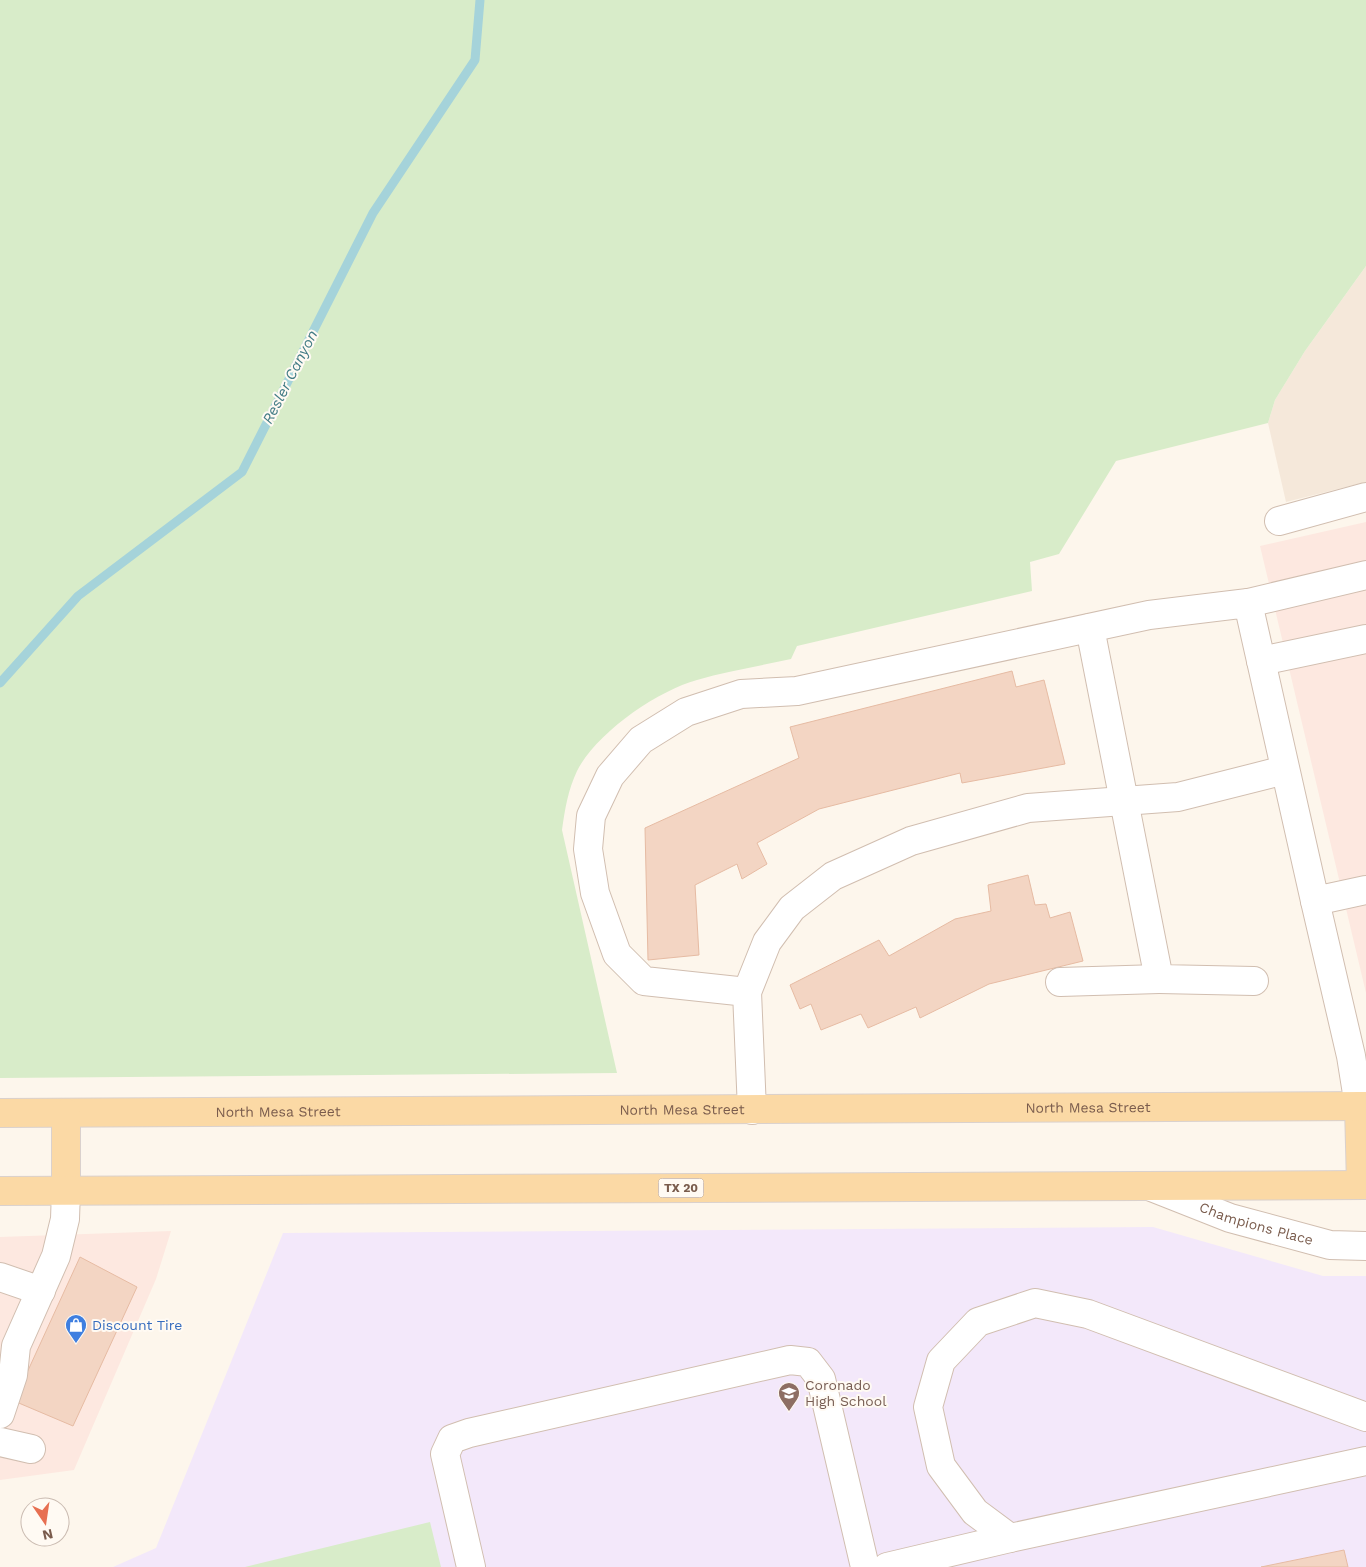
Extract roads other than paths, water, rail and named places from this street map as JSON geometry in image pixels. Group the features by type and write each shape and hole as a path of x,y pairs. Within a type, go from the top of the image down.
{"main road":[{"name":"North Mesa Street","path":"0,1113 1363,1106"},
{"path":"1363,1106 1364,1185"},
{"path":"66,1113 66,1190"},
{"name":"TX 20","path":"0,1191 1364,1185"}],"street":[{"path":"1278,521 1366,498"},
{"path":"747,992 644,981 617,954 595,893 588,849 591,816 610,776 641,740 686,712 741,694 797,691 1149,615 1248,603 1366,575"},
{"path":"1248,603 1363,1106"},
{"path":"1090,628 1126,801 1159,978"},
{"path":"1261,661 1366,639"},
{"path":"752,1110 747,992 767,942 792,908 833,876 911,841 1028,808 1178,797 1285,770"},
{"path":"1315,901 1366,890"},
{"path":"1060,982 1159,978 1254,981"},
{"name":"Champions Place","path":"1149,1186 1230,1218 1284,1233 1330,1245 1366,1246"},
{"path":"0,1414 13,1375 8,1350 41,1291 56,1256 65,1219 66,1190"},
{"path":"0,1277 41,1291"},
{"path":"1010,1538 975,1512 941,1466 928,1406 941,1361 978,1322 1035,1303 1088,1314 1366,1417"},
{"path":"470,1567 445,1454 452,1439 469,1433 790,1360 808,1362 821,1379 865,1567"},
{"path":"0,1442 31,1449"},
{"path":"887,1567 1010,1538 1332,1470 1366,1461"},
{"path":"1332,1470 1366,1482"}],"waterway":[{"name":"Resler Canyon","path":"0,683 78,596 242,472 373,213 475,60 480,0"}],"place":[{"name":"Discount Tire","path":"76,1344"},
{"name":"Coronado High School","path":"789,1412"}]}
